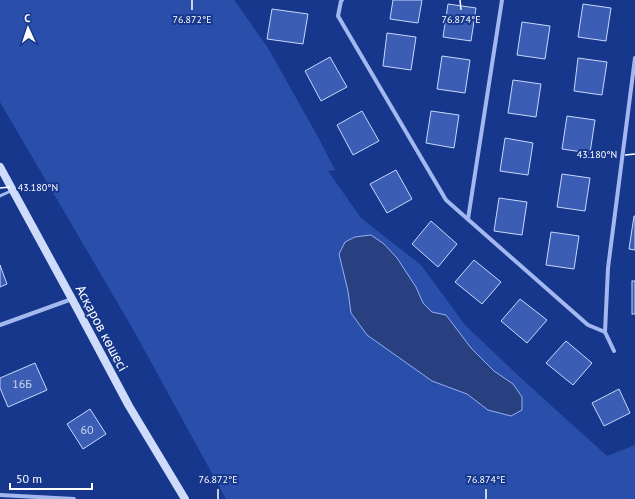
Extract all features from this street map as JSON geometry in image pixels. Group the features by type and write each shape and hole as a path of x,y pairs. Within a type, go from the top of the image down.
{"street":[{"path":"342,0 338,16 446,200 588,325 605,332"},
{"path":"468,219 502,0"},
{"path":"614,351 605,332 608,268 635,58"},
{"name":"Асқаров көшесі","path":"0,166 129,406 185,499"},
{"path":"0,325 72,299"},
{"path":"0,495 74,499"}],"lane":[{"path":"0,196 13,190"}],"shaded area":[{"path":"0,0 235,0 268,48 318,137 335,170 328,171 361,218 421,265 465,325 607,456 635,445 635,499 226,499 134,331 0,102"},
{"path":"371,235 384,244 397,258 416,287 423,303 432,312 446,315 471,348 494,371 513,384 522,397 522,410 511,416 488,410 467,394 432,381 367,335 351,313 348,291 339,254 345,242 355,237"}],"building":[{"path":"393,0 422,0 418,23 390,19"},
{"path":"448,4 476,8 471,41 443,37"},
{"path":"583,4 611,8 606,41 578,37"},
{"path":"272,9 308,14 303,44 267,39"},
{"path":"522,22 550,26 545,59 517,55"},
{"path":"387,33 416,37 411,70 383,66"},
{"path":"442,56 470,60 465,93 437,89"},
{"path":"330,57 347,87 321,101 305,71"},
{"path":"578,58 607,62 602,95 574,91"},
{"path":"513,80 541,84 536,117 508,113"},
{"path":"362,111 379,141 353,155 337,125"},
{"path":"431,111 459,115 454,148 426,143"},
{"path":"567,116 595,120 590,153 562,149"},
{"path":"505,138 533,143 528,175 500,171"},
{"path":"396,170 412,199 387,213 370,184"},
{"path":"562,174 590,178 585,211 557,207"},
{"path":"499,198 527,202 522,235 494,231"},
{"path":"635,216 635,250 629,249"},
{"path":"431,221 457,244 438,267 412,244"},
{"path":"551,232 579,236 574,269 546,265"},
{"path":"474,260 501,282 482,304 455,282"},
{"path":"0,265 7,284 0,287"},
{"path":"632,281 635,281 635,314 632,314"},
{"path":"520,299 547,320 527,343 501,321"},
{"path":"566,341 592,363 573,385 546,363"},
{"path":"35,363 47,390 8,407 0,388 0,378"},
{"path":"619,389 630,413 604,426 592,403"},
{"path":"90,409 106,434 83,449 67,424"}]}
